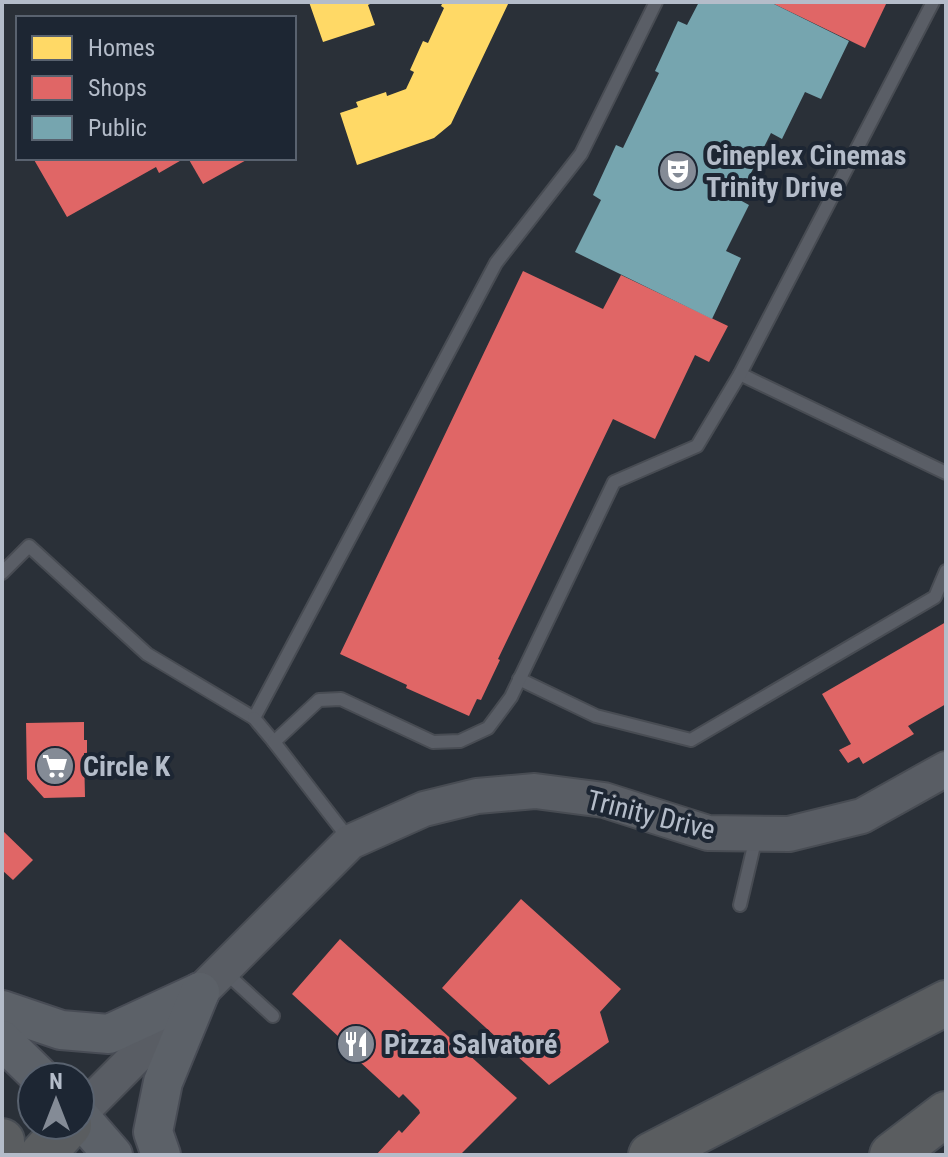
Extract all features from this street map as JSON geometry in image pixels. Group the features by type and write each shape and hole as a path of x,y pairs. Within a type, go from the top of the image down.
{"highway":[{"path":"651,1155 946,1003"},
{"path":"892,1155 946,1114"},
{"path":"2,1141 2,1150"}],"main road":[{"path":"2,1010 61,1030 109,1034 211,981"},
{"path":"161,1155 153,1132 163,1082 211,981"},
{"path":"2,1040 24,1061"},
{"path":"96,1134 113,1155"}],"street":[{"name":"Trinity Drive","path":"96,1099 350,842 424,809 477,796 535,791 604,800 708,833 789,834 862,816 946,769"}],"lane":[{"path":"254,718 496,263 581,154 656,2"},
{"path":"274,742 319,700 341,699 433,742 460,741 488,728 511,697 614,482 697,446 740,374 933,2"},
{"path":"740,374 946,473"},
{"path":"2,573 29,546 147,654 254,718 350,842"},
{"path":"519,679 596,716 691,740 935,597 946,571"},
{"path":"740,905 756,834"},
{"path":"211,981 273,1016"}],"building: Homes":[{"path":"309,2 374,2 368,5 375,25 323,42"},
{"path":"443,2 509,2 451,124 434,138 357,165 340,113 358,107 356,102 406,89 414,72 410,70 423,41 428,43 444,8 441,6"}],"building: Shops":[{"path":"770,2 887,2 865,48"},
{"path":"34,160 182,160 159,173 156,167 67,217"},
{"path":"189,160 246,160 203,184"},
{"path":"523,271 603,309 621,275 728,326 709,362 695,355 655,439 613,419 481,700 477,699 469,716 340,654"},
{"path":"946,622 946,704 908,726 914,734 863,764 859,757 848,763 839,750 851,744 822,694"},
{"name":"Circle K","path":"84,722 84,740 87,740 87,753 84,753 85,797 44,798 27,779 26,723"},
{"path":"2,830 33,860 13,880 2,870"},
{"path":"521,899 621,989 600,1012 609,1042 549,1085 442,988"},
{"path":"340,939 517,1098 460,1155 376,1155 399,1130 402,1133 420,1113 419,1110 403,1094 399,1098 360,1062 363,1059 292,994"}],"building: Public":[{"name":"Cineplex Cinemas Trinity Drive","path":"699,2 770,2 849,41 821,99 805,92 782,139 771,133 738,199 749,205 726,251 741,258 712,319 575,252 601,200 593,195 616,145 623,148 659,73 655,71 678,21 687,25"}],"place":[{"name":"Cineplex Cinemas Trinity Drive","path":"678,171"},
{"name":"Circle K","path":"55,766"},
{"name":"Pizza Salvatoré","path":"356,1044"}]}
